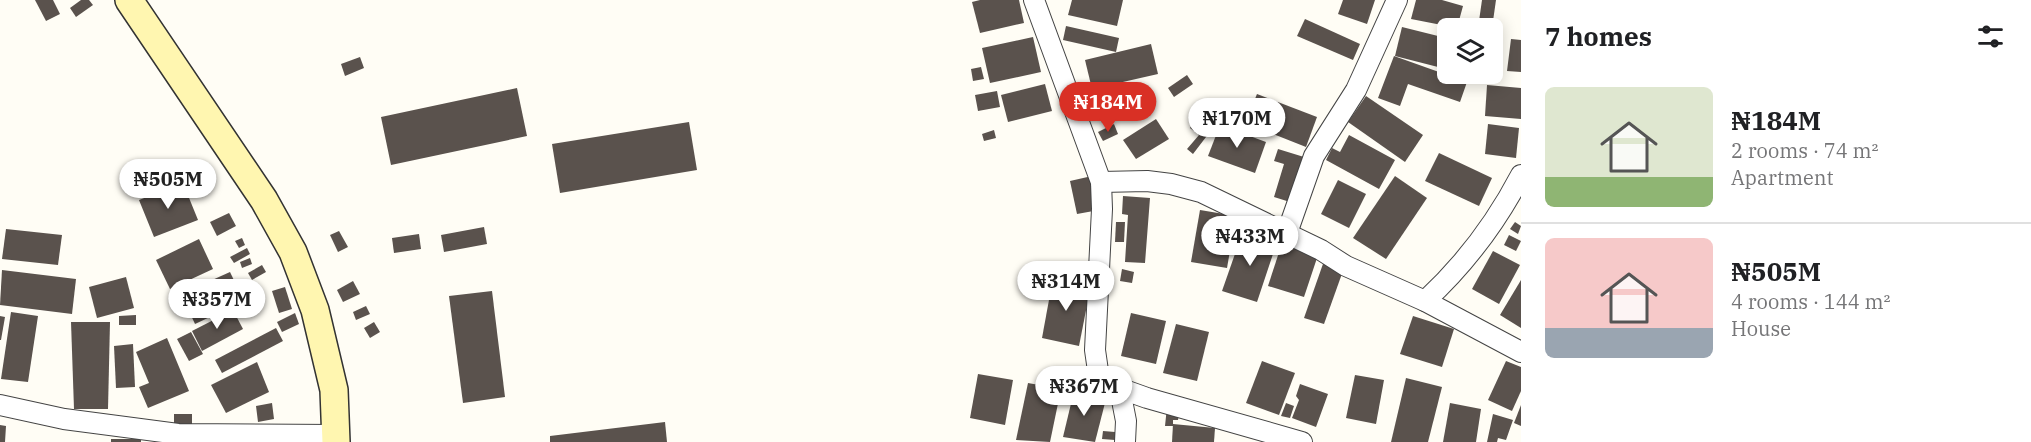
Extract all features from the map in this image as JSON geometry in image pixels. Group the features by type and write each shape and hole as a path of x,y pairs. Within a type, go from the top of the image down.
{"main road":[{"path":"129,0 264,200 293,252 315,310 334,390 336,439"}],"street":[{"path":"1034,0 1094,157 1101,182 1102,209 1095,350 1098,370 1105,383 1120,390 1302,442"},
{"path":"1287,233 1314,156 1356,90 1397,0"},
{"path":"1425,301 1446,282 1511,194 1521,175"},
{"path":"1101,182 1147,181 1171,184 1201,192 1287,233 1346,266 1425,301 1521,352"},
{"path":"1120,390 1126,421 1125,442"},
{"path":"0,405 64,419 178,434 336,439"}],"building":[{"path":"35,0 53,0 60,14 46,21"},
{"path":"81,0 89,0 93,5 76,17 70,8"},
{"path":"1019,0 1024,23 980,33 972,2"},
{"path":"1072,0 1123,0 1117,26 1068,15"},
{"path":"1343,0 1375,0 1367,24 1338,14"},
{"path":"1416,0 1442,0 1463,6 1460,18 1437,18 1437,24 1411,19"},
{"path":"1482,0 1496,0 1493,18 1479,18"},
{"path":"1305,19 1360,44 1353,60 1297,36"},
{"path":"1066,26 1119,38 1116,52 1063,40"},
{"path":"1402,27 1437,36 1437,67 1395,56"},
{"path":"1033,37 1041,72 990,83 982,48"},
{"path":"1511,39 1521,40 1521,72 1507,71"},
{"path":"1151,44 1158,74 1092,89 1085,60"},
{"path":"1394,56 1437,71 1437,84 1466,84 1460,102 1408,84 1400,106 1378,98"},
{"path":"360,57 364,68 345,76 341,64"},
{"path":"981,67 984,79 973,81 971,69"},
{"path":"1187,75 1193,84 1174,97 1168,88"},
{"path":"1045,84 1052,111 1008,122 1001,95"},
{"path":"1144,84 1150,111 1102,123 1096,96"},
{"path":"1487,85 1521,88 1521,119 1485,116"},
{"path":"517,88 527,136 391,165 381,117"},
{"path":"997,91 1000,107 978,111 975,95"},
{"path":"1257,94 1317,117 1306,147 1245,123"},
{"path":"1366,96 1423,135 1405,162 1348,122"},
{"path":"1214,116 1219,120 1193,154 1187,149 1199,135 1190,128 1198,117 1207,124"},
{"path":"1156,119 1169,139 1136,159 1123,140"},
{"path":"689,122 697,170 560,193 552,144"},
{"path":"1114,124 1118,134 1103,141 1098,132"},
{"path":"1488,124 1519,128 1516,158 1485,154"},
{"path":"1220,125 1266,142 1255,173 1208,156"},
{"path":"994,130 996,138 984,141 982,134"},
{"path":"1349,135 1395,160 1379,189 1326,160 1332,148 1340,152"},
{"path":"1278,149 1304,157 1290,202 1274,197 1284,164 1274,161"},
{"path":"1439,153 1492,178 1479,206 1425,181"},
{"path":"1092,176 1099,210 1077,214 1070,181"},
{"path":"1395,176 1427,198 1386,259 1353,238"},
{"path":"1338,180 1366,194 1349,228 1321,214"},
{"path":"183,183 198,220 154,237 139,200"},
{"path":"1123,196 1150,198 1145,263 1125,262 1128,215 1122,214"},
{"path":"1200,210 1236,216 1227,268 1191,262"},
{"path":"229,213 236,226 217,236 210,222"},
{"path":"1116,222 1125,222 1124,242 1115,242"},
{"path":"1515,222 1521,226 1518,234 1510,229"},
{"path":"484,227 487,244 444,252 441,235"},
{"path":"6,229 62,235 58,265 2,259"},
{"path":"339,231 348,247 338,252 330,235"},
{"path":"1243,231 1277,242 1257,302 1222,291"},
{"path":"419,234 421,249 394,253 392,238"},
{"path":"1509,235 1521,241 1516,251 1504,245"},
{"path":"242,238 245,245 239,248 235,241"},
{"path":"199,239 213,269 170,289 156,260"},
{"path":"1283,240 1319,252 1304,297 1268,286"},
{"path":"247,248 250,254 234,263 230,257"},
{"path":"1493,251 1520,265 1499,304 1472,289"},
{"path":"250,258 252,264 242,268 240,262"},
{"path":"1324,261 1344,268 1324,324 1304,318"},
{"path":"1052,264 1092,272 1089,283 1049,274"},
{"path":"262,265 266,272 252,280 248,273"},
{"path":"1122,269 1134,272 1132,283 1120,281"},
{"path":"2,270 76,279 72,314 0,305"},
{"path":"230,272 244,301 195,324 181,294"},
{"path":"126,277 134,308 97,318 89,287"},
{"path":"1053,278 1091,285 1079,346 1042,338"},
{"path":"1521,280 1521,328 1500,315"},
{"path":"353,281 360,294 343,302 337,290"},
{"path":"285,287 292,309 279,313 272,291"},
{"path":"492,291 505,397 463,403 449,296"},
{"path":"366,306 370,314 356,320 353,312"},
{"path":"233,310 243,329 202,351 192,331"},
{"path":"11,312 38,316 28,382 1,379"},
{"path":"295,313 299,324 282,332 277,322"},
{"path":"1131,313 1166,321 1156,364 1121,356"},
{"path":"136,315 136,325 119,325 119,316"},
{"path":"0,316 5,317 1,340 0,340"},
{"path":"1413,316 1454,329 1442,367 1400,354"},
{"path":"71,322 110,322 108,409 74,409"},
{"path":"374,322 380,332 370,338 364,328"},
{"path":"1176,324 1209,332 1197,381 1163,373"},
{"path":"276,328 283,341 222,373 215,360"},
{"path":"191,332 203,354 189,361 177,339"},
{"path":"167,338 189,391 148,408 139,387 149,383 136,352"},
{"path":"133,344 135,387 116,388 114,346"},
{"path":"1262,361 1295,373 1279,415 1246,403"},
{"path":"1506,361 1521,367 1521,391 1512,411 1488,400"},
{"path":"257,362 269,392 226,413 211,385"},
{"path":"1048,368 1074,373 1072,385 1045,380"},
{"path":"978,374 1013,380 1005,425 970,418"},
{"path":"1355,375 1384,380 1376,424 1346,418"},
{"path":"1406,378 1442,387 1428,442 1391,442"},
{"path":"1028,383 1061,389 1050,442 1016,440"},
{"path":"1300,384 1328,394 1316,427 1292,418 1299,400 1296,396"},
{"path":"1074,391 1106,399 1095,442 1063,437"},
{"path":"272,403 274,419 258,422 256,406"},
{"path":"1286,403 1294,406 1290,418 1281,416"},
{"path":"1450,403 1481,409 1476,442 1443,442"},
{"path":"1521,405 1521,426 1514,423"},
{"path":"1167,407 1180,409 1178,420 1173,420 1173,426 1165,426"},
{"path":"174,414 192,414 192,424 174,424"},
{"path":"1493,414 1513,420 1506,440 1498,438 1497,442 1487,442"},
{"path":"665,422 667,442 550,442 550,436"},
{"path":"1173,424 1215,428 1214,442 1172,442"},
{"path":"0,425 6,426 5,442 0,442"},
{"path":"1103,431 1115,432 1115,440 1102,439"},
{"path":"111,439 141,439 141,442 111,442"}]}
